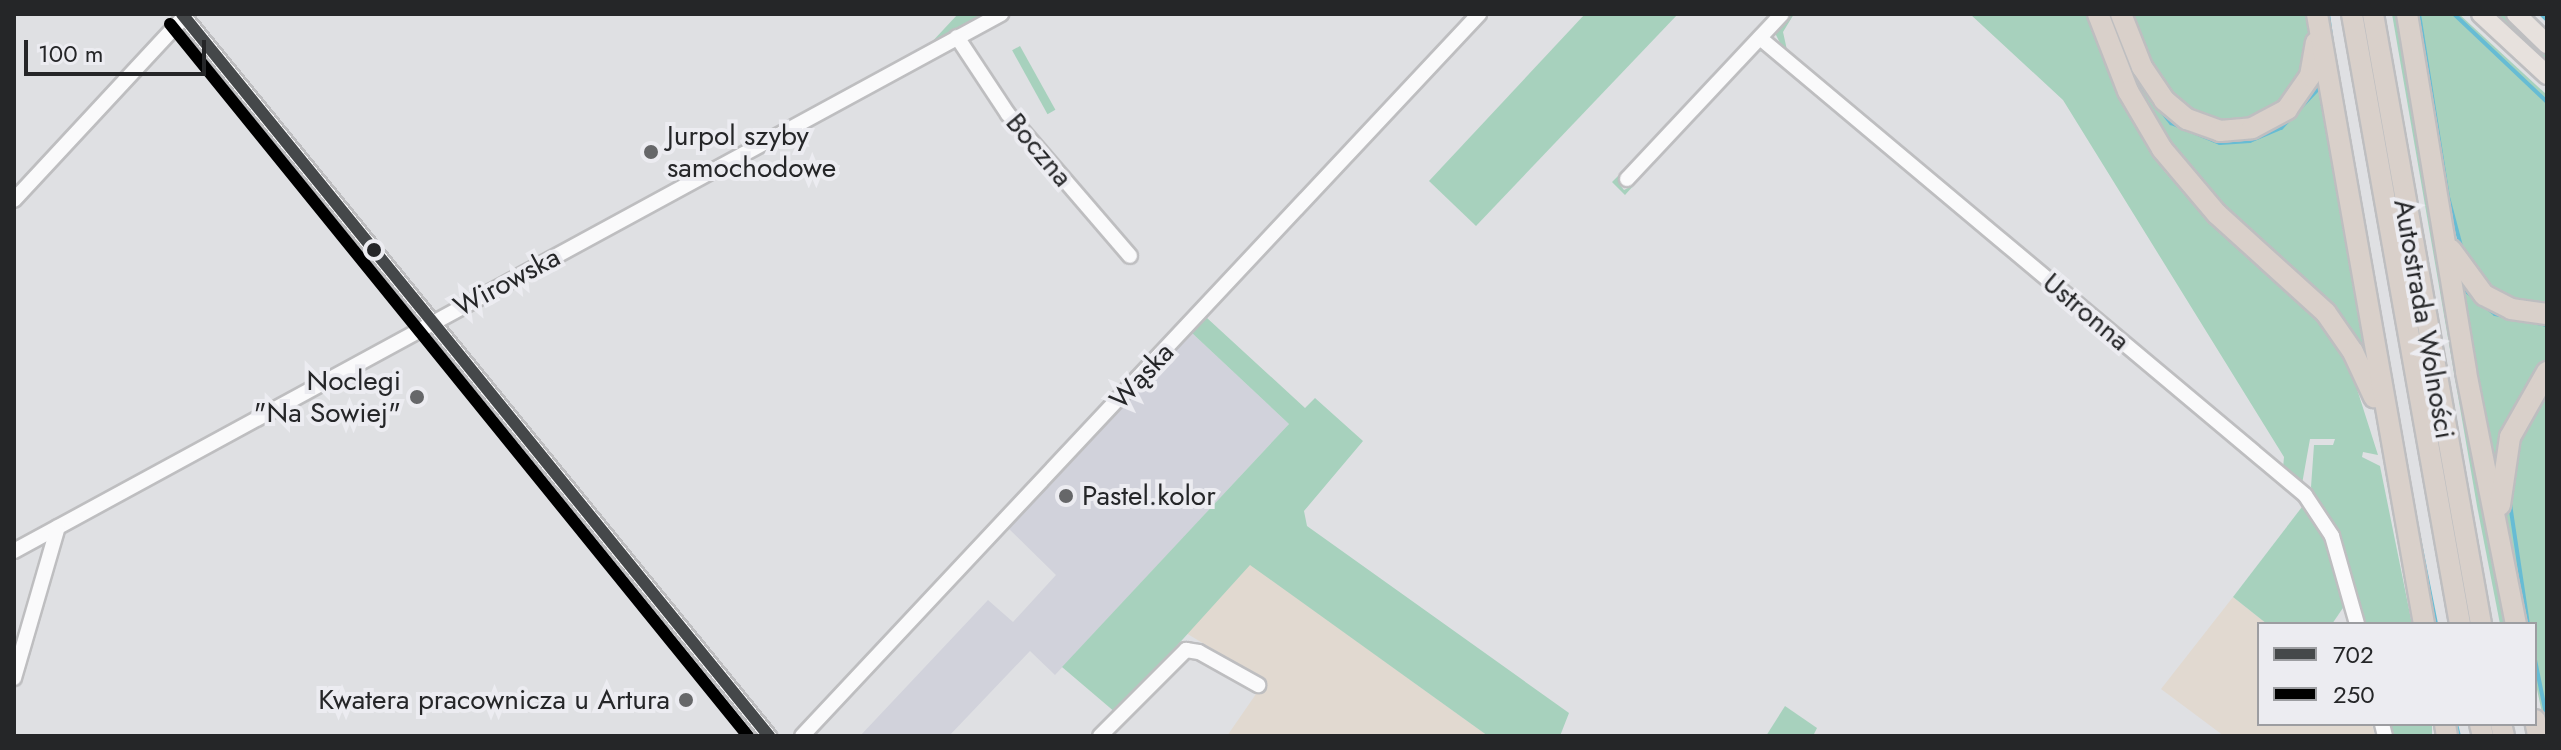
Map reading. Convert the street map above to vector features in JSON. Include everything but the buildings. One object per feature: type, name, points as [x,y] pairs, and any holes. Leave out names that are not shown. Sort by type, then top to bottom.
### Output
[{"type":"highway","points":[[2098,14],[2128,91],[2162,149],[2203,200],[2334,323],[2363,372],[2388,434]]},
{"type":"highway","points":[[2121,14],[2142,67],[2164,100],[2187,119],[2228,131],[2267,123],[2297,99],[2313,67],[2317,14]]},
{"type":"highway","points":[[2317,14],[2388,434],[2424,622]]},
{"type":"highway","name":"Autostrada Wolności","points":[[2352,14],[2460,622]]},
{"type":"highway","name":"Autostrada Wolności","points":[[2373,14],[2481,622]]},
{"type":"highway","points":[[2407,14],[2440,216],[2516,622]]},
{"type":"highway","points":[[2440,216],[2453,254],[2474,286],[2511,309],[2547,314]]},
{"type":"highway","points":[[2502,553],[2499,501],[2510,437],[2547,372]]},
{"type":"main road","points":[[2481,14],[2547,75]]},
{"type":"main road","points":[[2516,14],[2547,44]]},
{"type":"street","name":"Wirowska","points":[[14,551],[1001,14]]},
{"type":"street","name":"Wąska","points":[[802,736],[1479,14]]},
{"type":"street","points":[[1627,179],[1782,14]]},
{"type":"street","points":[[14,200],[183,15],[769,736]]},
{"type":"street","name":"Boczna","points":[[957,37],[1008,114],[1130,256]]},
{"type":"street","name":"Ustronna","points":[[1760,38],[2305,495],[2332,536],[2356,622]]},
{"type":"street","points":[[14,678],[58,527]]},
{"type":"street","points":[[1100,736],[1186,650],[1199,652],[1258,685]]},
{"type":"shaded area","points":[[1192,333],[1289,424],[1055,675],[1030,651],[949,736],[860,736],[988,600],[1013,622],[1056,575],[1007,527]]},
{"type":"shaded area","points":[[1250,564],[1488,736],[1227,736],[1265,681],[1186,633]]},
{"type":"shaded area","points":[[2233,597],[2264,622],[2257,622],[2257,726],[2372,726],[2375,736],[2224,736],[2161,689]]},
{"type":"green space","points":[[958,14],[987,14],[929,45]]},
{"type":"green space","points":[[1585,14],[1678,14],[1476,226],[1429,181]]},
{"type":"green space","points":[[1788,14],[1794,14],[1783,32],[1787,50],[2283,468],[2284,457],[2063,100],[1970,14],[2086,14],[2117,94],[2165,172],[2217,229],[2313,315],[2350,367],[2378,455],[2363,452],[2362,457],[2380,466],[2412,622],[2361,622],[2342,546],[2311,487],[2314,445],[2333,445],[2335,439],[2310,439],[2302,484],[2273,463],[1785,53],[1775,33]]},
{"type":"green space","points":[[2103,14],[2113,14],[2158,105],[2263,133],[2303,104],[2319,72],[2372,368],[2151,123]]},
{"type":"green space","points":[[2126,14],[2310,14],[2310,57],[2273,115],[2220,126],[2167,97]]},
{"type":"green space","points":[[2392,14],[2400,14],[2509,622],[2500,622]]},
{"type":"green space","points":[[2415,14],[2459,14],[2547,95],[2547,308],[2495,294],[2460,254]]},
{"type":"green space","points":[[2492,14],[2505,14],[2547,52],[2547,65]]},
{"type":"green space","points":[[1020,46],[1055,110],[1048,114],[1012,50]]},
{"type":"green space","points":[[1754,50],[1767,50],[1753,53],[1625,195],[1612,182],[1624,170],[1620,185],[1624,190],[1632,186]]},
{"type":"green space","points":[[2456,275],[2470,290],[2547,321],[2547,364],[2494,481]]},
{"type":"green space","points":[[1207,318],[1305,408],[1315,398],[1363,441],[1304,511],[1307,526],[1569,713],[1560,736],[1488,736],[1250,565],[1116,713],[1062,667],[1289,424],[1192,333]]},
{"type":"green space","points":[[2547,382],[2547,736],[2537,689],[2537,622],[2524,622],[2506,513],[2514,447]]},
{"type":"green space","points":[[2305,503],[2326,532],[2345,605],[2333,622],[2264,622],[2233,597]]},
{"type":"green space","points":[[1785,706],[1817,728],[1813,736],[1766,736]]},
{"type":"green space","points":[[2387,726],[2432,726],[2432,736],[2387,736]]},
{"type":"waterway","points":[[2328,14],[2332,43]]},
{"type":"waterway","points":[[2419,14],[2448,197],[2462,250]]},
{"type":"waterway","points":[[2454,14],[2547,102]]},
{"type":"waterway","points":[[2541,14],[2547,20]]},
{"type":"waterway","points":[[2131,72],[2171,123],[2220,143],[2250,141],[2281,128],[2320,87]]},
{"type":"waterway","points":[[2321,95],[2369,362]]},
{"type":"waterway","points":[[2265,244],[2332,306]]},
{"type":"waterway","points":[[2461,287],[2495,314],[2547,325]]},
{"type":"waterway","points":[[2338,312],[2362,348]]},
{"type":"waterway","points":[[2510,504],[2528,622]]},
{"type":"waterway","points":[[2418,533],[2436,622]]},
{"type":"waterway","points":[[2537,670],[2547,719]]},
{"type":"waterway","points":[[2456,726],[2459,736]]},
{"type":"transit line","name":"702","points":[[182,14],[769,736]]},
{"type":"transit line","name":"250","points":[[170,24],[748,736]]},
{"type":"place","name":"Jurpol szyby samochodowe","points":[[651,152]]},
{"type":"place","name":"Noclegi \"Na Sowiej\"","points":[[417,397]]},
{"type":"place","name":"Pastel.kolor","points":[[1066,496]]},
{"type":"place","name":"Kwatera pracownicza u Artura","points":[[686,700]]}]
